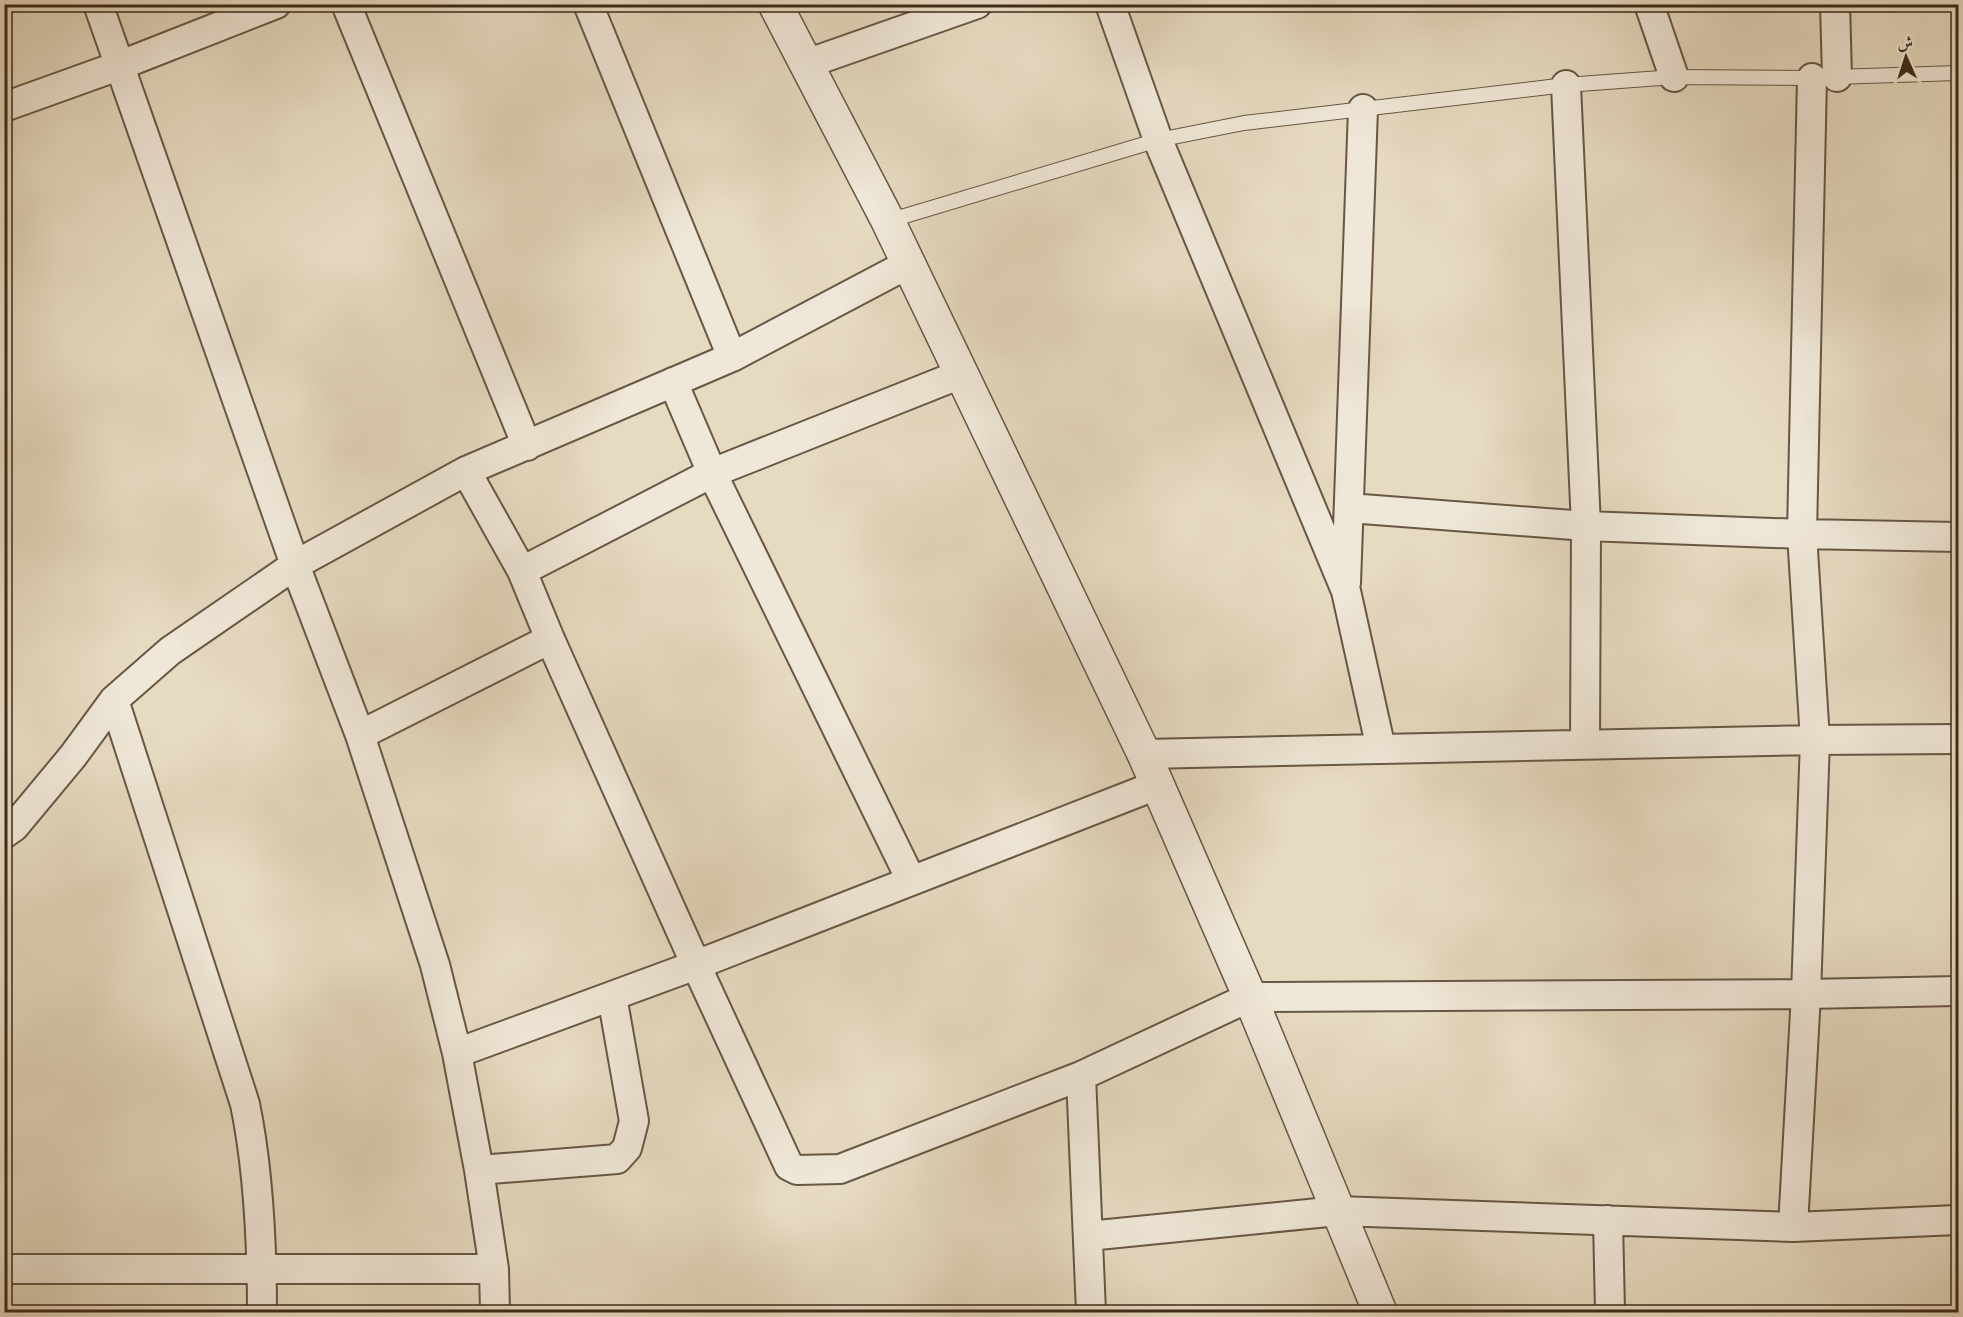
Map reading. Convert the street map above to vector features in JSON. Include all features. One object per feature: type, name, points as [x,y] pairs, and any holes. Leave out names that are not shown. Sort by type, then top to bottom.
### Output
[{"type":"street","points":[[98,4],[295,565],[360,735],[435,965],[457,1053],[478,1170],[494,1269],[495,1312]]},
{"type":"street","points":[[4,107],[121,65],[276,4]]},
{"type":"street","points":[[346,4],[527,446]]},
{"type":"street","points":[[588,4],[732,357]]},
{"type":"street","points":[[775,4],[888,221],[1144,754],[1250,997],[1380,1312]]},
{"type":"street","points":[[806,64],[977,4]]},
{"type":"street","points":[[1110,4],[1158,140],[1346,591],[1381,749]]},
{"type":"street","points":[[1649,4],[1674,77]]},
{"type":"street","points":[[1793,1227],[1806,994],[1815,740],[1802,534],[1824,78],[1835,4]]},
{"type":"street","points":[[1566,85],[1586,526],[1585,744]]},
{"type":"street","points":[[1346,591],[1363,109]]},
{"type":"street","points":[[4,834],[14,827],[73,756],[114,700],[170,651],[295,565],[466,471],[732,357],[908,264]]},
{"type":"street","points":[[522,571],[712,473],[961,374]]},
{"type":"street","points":[[672,382],[712,473],[911,880]]},
{"type":"street","points":[[466,471],[522,571],[550,639],[696,965],[789,1166],[797,1170],[840,1169],[1081,1076],[1250,997],[1959,991]]},
{"type":"street","points":[[1349,508],[1586,526],[1959,537]]},
{"type":"street","points":[[360,735],[550,639]]},
{"type":"street","points":[[114,700],[245,1104],[255,1150],[262,1268],[262,1312]]},
{"type":"street","points":[[1144,754],[1585,744],[1959,739]]},
{"type":"street","points":[[457,1053],[696,965],[1157,785]]},
{"type":"street","points":[[478,1170],[617,1159],[627,1148],[634,1121],[612,996]]},
{"type":"street","points":[[1081,1076],[1091,1312]]},
{"type":"street","points":[[1088,1236],[1338,1211],[1793,1227],[1959,1220]]},
{"type":"street","points":[[1608,1220],[1610,1312]]},
{"type":"street","points":[[4,1269],[494,1269]]},
{"type":"lane","points":[[888,221],[1158,140],[1244,123],[1566,85],[1674,77],[1824,78],[1959,73]]}]
